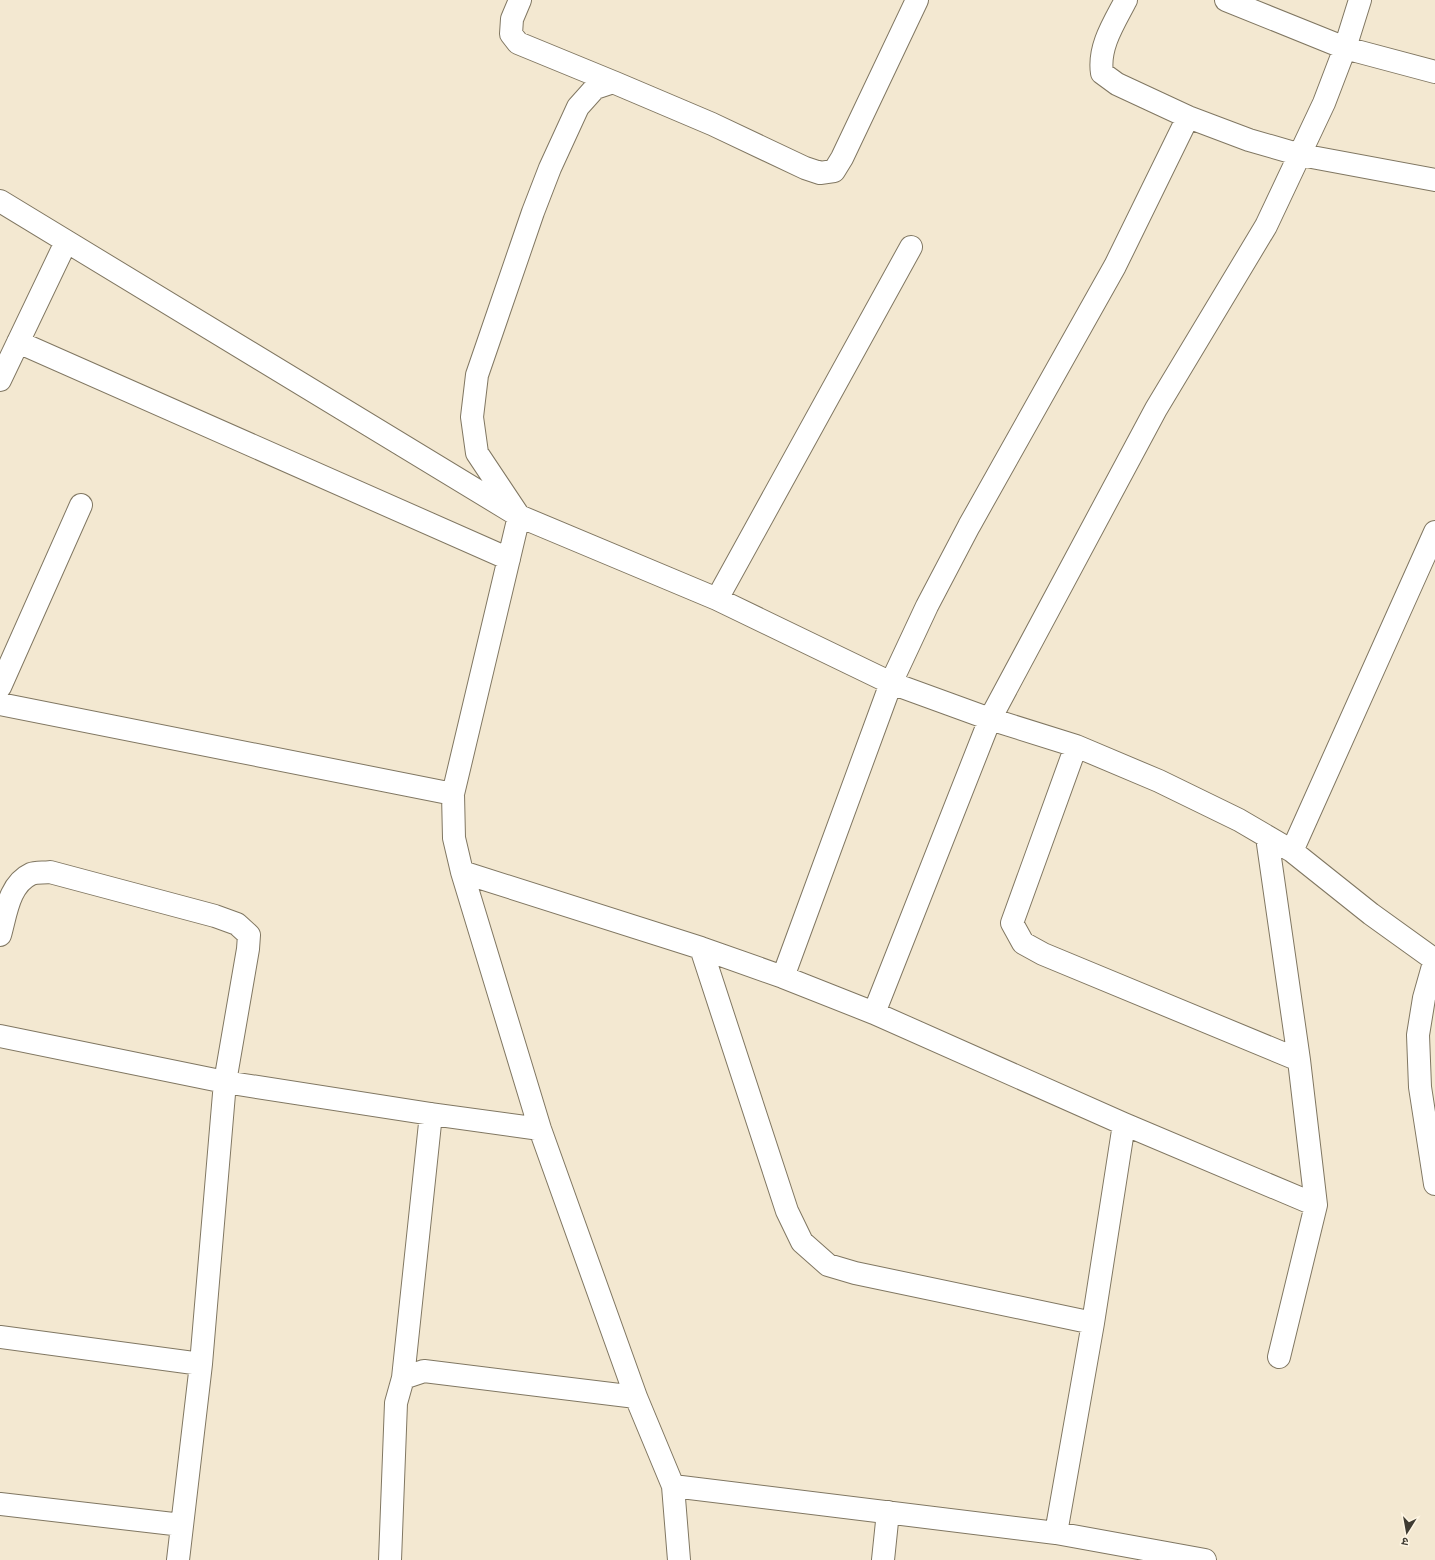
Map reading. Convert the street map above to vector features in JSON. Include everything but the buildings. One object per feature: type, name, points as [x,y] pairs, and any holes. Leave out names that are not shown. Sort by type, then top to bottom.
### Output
[{"type":"street","points":[[520,0],[512,20],[511,34],[518,43],[705,121],[805,168],[820,173],[834,170],[842,158],[918,0]]},
{"type":"street","points":[[1126,0],[1103,46],[1100,62],[1102,73],[1117,84],[1188,117],[1235,135],[1301,155],[1435,180]]},
{"type":"street","points":[[1226,0],[1345,48],[1435,72]]},
{"type":"street","points":[[874,1013],[990,719],[1156,409],[1266,226],[1301,155],[1324,103],[1345,48],[1360,0]]},
{"type":"street","points":[[613,82],[595,88],[578,107],[550,168],[533,212],[477,375],[472,418],[477,453],[519,516],[453,794],[454,838],[462,872],[540,1129],[636,1397],[673,1486],[679,1560]]},
{"type":"street","points":[[783,977],[891,683],[927,606],[969,526],[1115,266],[1188,117]]},
{"type":"street","points":[[0,201],[519,516],[717,599],[891,683],[990,719],[1076,746],[1159,781],[1239,820],[1292,851],[1371,914],[1435,959],[1424,998],[1418,1035],[1420,1087],[1432,1153],[1435,1184]]},
{"type":"street","points":[[0,380],[66,242]]},
{"type":"street","points":[[717,599],[911,247]]},
{"type":"street","points":[[18,342],[509,559]]},
{"type":"street","points":[[0,686],[81,505]]},
{"type":"street","points":[[1292,851],[1435,532]]},
{"type":"street","points":[[0,704],[453,794]]},
{"type":"street","points":[[1076,746],[1012,923],[1023,943],[1043,954],[1299,1060]]},
{"type":"street","points":[[1267,837],[1299,1060],[1316,1205],[1279,1357]]},
{"type":"street","points":[[0,935],[10,901],[18,883],[32,874],[50,872],[237,924],[248,934],[248,949],[225,1082],[201,1364],[178,1560]]},
{"type":"street","points":[[462,872],[701,948],[783,977],[874,1013],[1124,1124],[1316,1205]]},
{"type":"street","points":[[701,948],[787,1211],[802,1242],[828,1265],[855,1273],[1093,1323]]},
{"type":"street","points":[[0,1036],[225,1082],[431,1114],[540,1129]]},
{"type":"street","points":[[390,1560],[396,1403],[403,1378],[431,1114]]},
{"type":"street","points":[[1056,1533],[1093,1323],[1124,1124]]},
{"type":"street","points":[[0,1337],[201,1364]]},
{"type":"street","points":[[403,1378],[424,1371],[636,1397]]},
{"type":"street","points":[[673,1486],[1056,1533],[1195,1559]]},
{"type":"street","points":[[0,1504],[182,1525]]},
{"type":"street","points":[[883,1560],[888,1512]]}]
